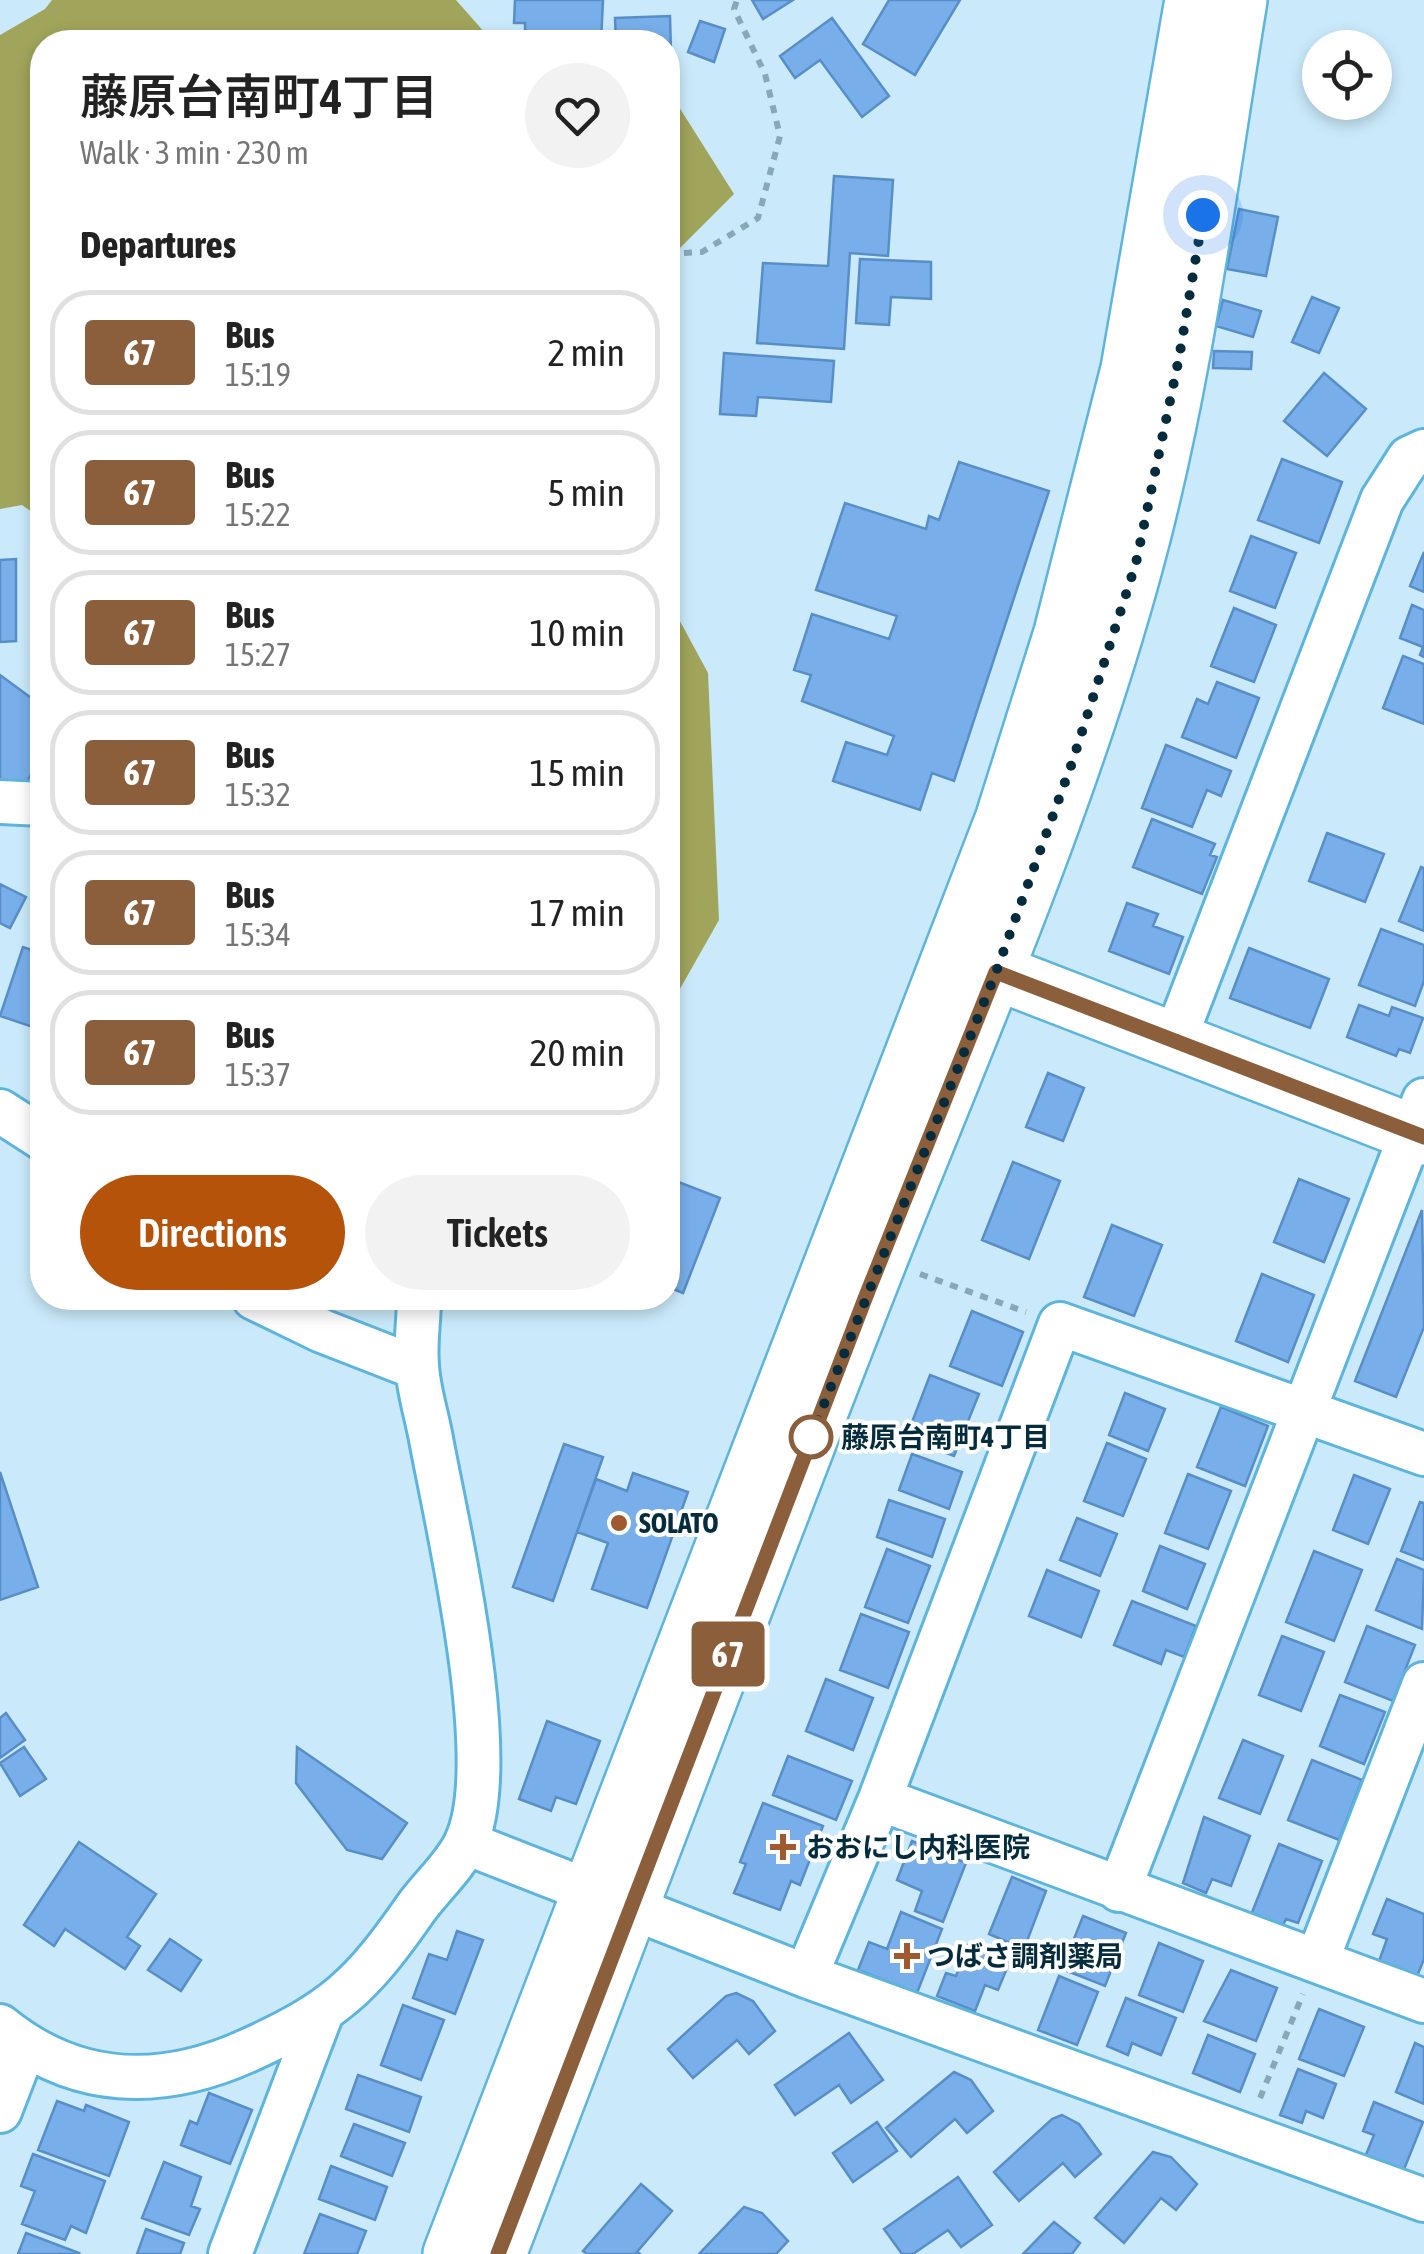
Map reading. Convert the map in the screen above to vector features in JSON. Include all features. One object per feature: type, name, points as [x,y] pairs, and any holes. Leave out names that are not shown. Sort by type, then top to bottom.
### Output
[{"type":"street","points":[[451,2254],[610,1900],[880,1260],[973,963],[1003,820],[1062,633],[1100,493],[1129,369],[1192,0]]},
{"type":"street","points":[[498,2254],[610,1900],[973,963],[1072,763],[1136,563],[1179,358],[1240,0]]},
{"type":"street","points":[[1175,1039],[1382,500],[1409,458],[1424,451]]},
{"type":"street","points":[[0,802],[30,803]]},
{"type":"street","points":[[973,963],[1175,1039],[1420,1123],[1302,1410],[1119,1890]]},
{"type":"street","points":[[0,1112],[30,1131]]},
{"type":"street","points":[[282,1310],[417,1368]]},
{"type":"street","points":[[0,2111],[12,2036],[54,2062],[151,2080],[188,2074],[322,2015],[372,1970],[466,1843],[478,1778],[473,1687],[417,1368],[419,1310]]},
{"type":"street","points":[[806,1976],[880,1799],[1060,1324],[1424,1454]]},
{"type":"street","points":[[1317,1960],[1424,1684]]},
{"type":"street","points":[[880,1799],[1424,2001]]},
{"type":"street","points":[[466,1843],[806,1976],[1424,2200]]},
{"type":"street","points":[[230,2254],[322,2015]]},
{"type":"path","points":[[680,253],[702,252],[758,218],[780,136],[765,74],[734,9],[737,0]]},
{"type":"path","points":[[880,1260],[1060,1324]]},
{"type":"path","points":[[1245,2135],[1317,1960]]},
{"type":"green space","points":[[52,0],[456,0],[482,30],[30,30],[30,511],[22,505],[0,509],[0,35],[45,9]]},
{"type":"green space","points":[[680,109],[734,194],[680,248]]},
{"type":"green space","points":[[680,621],[708,673],[719,920],[680,989]]},
{"type":"building","points":[[515,0],[603,0],[602,30],[525,30],[525,23],[514,23]]},
{"type":"building","points":[[752,0],[793,0],[763,19]]},
{"type":"building","points":[[889,0],[960,0],[915,75],[863,44]]},
{"type":"building","points":[[670,16],[670,30],[616,30],[615,18]]},
{"type":"building","points":[[832,18],[889,96],[862,117],[820,60],[795,78],[780,56]]},
{"type":"building","points":[[700,21],[725,29],[714,62],[688,52]]},
{"type":"building","points":[[834,176],[893,180],[888,256],[850,253],[844,349],[757,343],[763,263],[828,266]]},
{"type":"building","points":[[1239,209],[1278,217],[1266,276],[1227,269]]},
{"type":"building","points":[[860,259],[931,262],[931,299],[891,297],[889,325],[856,323]]},
{"type":"building","points":[[1312,297],[1339,308],[1319,353],[1292,342]]},
{"type":"building","points":[[1223,300],[1261,311],[1253,337],[1216,326]]},
{"type":"building","points":[[1214,351],[1252,352],[1251,369],[1213,368]]},
{"type":"building","points":[[724,353],[834,361],[831,402],[758,397],[756,416],[720,414]]},
{"type":"building","points":[[1324,373],[1366,409],[1327,456],[1284,421]]},
{"type":"building","points":[[1282,459],[1342,482],[1319,543],[1258,520]]},
{"type":"building","points":[[959,462],[1049,491],[954,781],[932,773],[920,810],[833,781],[846,742],[887,755],[894,736],[802,701],[811,675],[794,670],[812,614],[889,639],[897,616],[816,590],[845,503],[926,529],[929,516],[939,520]]},
{"type":"building","points":[[1251,536],[1296,553],[1275,608],[1230,591]]},
{"type":"building","points":[[1424,552],[1424,592],[1410,586]]},
{"type":"building","points":[[16,559],[16,641],[0,642],[0,560]]},
{"type":"building","points":[[1412,605],[1424,610],[1424,657],[1420,655],[1423,647],[1400,638]]},
{"type":"building","points":[[1234,608],[1276,625],[1254,682],[1211,666]]},
{"type":"building","points":[[1403,656],[1424,664],[1424,724],[1383,708]]},
{"type":"building","points":[[0,675],[30,697],[30,776],[26,782],[0,782]]},
{"type":"building","points":[[1217,682],[1259,698],[1236,758],[1182,737],[1197,699],[1208,704]]},
{"type":"building","points":[[1166,745],[1231,771],[1221,796],[1207,790],[1192,827],[1142,808]]},
{"type":"building","points":[[1152,819],[1215,844],[1210,855],[1217,857],[1202,894],[1133,867]]},
{"type":"building","points":[[1327,833],[1384,854],[1365,902],[1309,881]]},
{"type":"building","points":[[1421,867],[1424,868],[1424,931],[1399,921]]},
{"type":"building","points":[[0,884],[26,897],[10,928],[0,923]]},
{"type":"building","points":[[1127,903],[1158,914],[1153,926],[1183,937],[1169,974],[1109,951]]},
{"type":"building","points":[[1381,929],[1424,945],[1424,981],[1415,1006],[1359,985]]},
{"type":"building","points":[[23,947],[30,949],[30,1026],[0,1016]]},
{"type":"building","points":[[1249,948],[1329,979],[1310,1028],[1230,998]]},
{"type":"building","points":[[1359,1005],[1389,1016],[1392,1007],[1423,1018],[1410,1053],[1399,1049],[1396,1056],[1347,1037]]},
{"type":"building","points":[[1048,1073],[1084,1088],[1063,1141],[1026,1127]]},
{"type":"building","points":[[1013,1162],[1060,1181],[1029,1259],[982,1240]]},
{"type":"building","points":[[1299,1179],[1349,1199],[1324,1262],[1274,1242]]},
{"type":"building","points":[[680,1183],[720,1198],[683,1293],[680,1292]]},
{"type":"building","points":[[1422,1210],[1424,1327],[1396,1397],[1355,1381]]},
{"type":"building","points":[[1112,1225],[1162,1245],[1134,1316],[1084,1297]]},
{"type":"building","points":[[1262,1274],[1314,1295],[1288,1362],[1236,1341]]},
{"type":"building","points":[[972,1311],[1023,1332],[1002,1386],[950,1366]]},
{"type":"building","points":[[930,1375],[979,1394],[954,1456],[906,1438]]},
{"type":"building","points":[[1125,1393],[1165,1409],[1148,1451],[1109,1435]]},
{"type":"building","points":[[1221,1407],[1268,1426],[1245,1486],[1197,1467]]},
{"type":"building","points":[[1107,1443],[1146,1459],[1123,1516],[1084,1501]]},
{"type":"building","points":[[564,1444],[603,1457],[553,1601],[513,1587]]},
{"type":"building","points":[[912,1454],[962,1472],[949,1509],[899,1490]]},
{"type":"building","points":[[0,1472],[38,1587],[0,1600]]},
{"type":"building","points":[[633,1473],[688,1492],[647,1608],[592,1589],[608,1543],[577,1532],[596,1479],[627,1491]]},
{"type":"building","points":[[1188,1474],[1231,1491],[1208,1549],[1165,1533]]},
{"type":"building","points":[[1354,1475],[1390,1489],[1368,1544],[1333,1530]]},
{"type":"building","points":[[889,1500],[945,1519],[932,1557],[877,1537]]},
{"type":"building","points":[[1420,1502],[1424,1503],[1424,1560],[1401,1551]]},
{"type":"building","points":[[1077,1518],[1117,1534],[1100,1576],[1060,1560]]},
{"type":"building","points":[[1160,1546],[1205,1564],[1187,1609],[1143,1591]]},
{"type":"building","points":[[887,1549],[930,1566],[908,1623],[865,1607]]},
{"type":"building","points":[[1314,1551],[1362,1570],[1334,1641],[1286,1622]]},
{"type":"building","points":[[1397,1559],[1424,1570],[1422,1629],[1376,1610]]},
{"type":"building","points":[[1047,1570],[1099,1591],[1081,1637],[1029,1616]]},
{"type":"building","points":[[1132,1601],[1196,1626],[1184,1657],[1166,1650],[1161,1664],[1114,1645]]},
{"type":"building","points":[[861,1614],[909,1632],[888,1688],[840,1670]]},
{"type":"building","points":[[1367,1626],[1415,1645],[1393,1701],[1345,1682]]},
{"type":"building","points":[[1282,1636],[1324,1652],[1301,1711],[1259,1695]]},
{"type":"building","points":[[826,1679],[873,1698],[853,1750],[806,1731]]},
{"type":"building","points":[[1340,1695],[1385,1712],[1364,1764],[1320,1746]]},
{"type":"building","points":[[6,1713],[25,1740],[0,1758],[0,1718]]},
{"type":"building","points":[[547,1721],[600,1741],[576,1804],[556,1797],[551,1811],[519,1799]]},
{"type":"building","points":[[1243,1740],[1283,1756],[1260,1814],[1219,1798]]},
{"type":"building","points":[[24,1747],[46,1779],[20,1796],[0,1763]]},
{"type":"building","points":[[297,1747],[407,1823],[382,1859],[347,1850],[296,1783]]},
{"type":"building","points":[[788,1756],[852,1781],[836,1820],[773,1795]]},
{"type":"building","points":[[1312,1760],[1362,1780],[1339,1840],[1288,1820]]},
{"type":"building","points":[[763,1803],[823,1826],[800,1885],[791,1881],[780,1910],[734,1893],[746,1864],[740,1862]]},
{"type":"building","points":[[1204,1817],[1250,1836],[1231,1886],[1212,1879],[1206,1893],[1183,1883]]},
{"type":"building","points":[[912,1841],[966,1863],[943,1922],[915,1911],[922,1891],[897,1880]]},
{"type":"building","points":[[79,1842],[156,1894],[127,1937],[140,1946],[125,1969],[65,1929],[54,1946],[24,1925]]},
{"type":"building","points":[[1279,1844],[1322,1861],[1298,1923],[1286,1919],[1282,1927],[1251,1915]]},
{"type":"building","points":[[1012,1877],[1046,1891],[1024,1949],[989,1934]]},
{"type":"building","points":[[1387,1899],[1424,1914],[1424,1959],[1416,1979],[1378,1964],[1387,1939],[1373,1934]]},
{"type":"building","points":[[901,1912],[942,1929],[917,1993],[858,1970],[869,1942],[887,1949]]},
{"type":"building","points":[[1083,1916],[1126,1933],[1105,1986],[1062,1969]]},
{"type":"building","points":[[457,1931],[483,1940],[455,2014],[413,1998],[429,1954],[447,1960]]},
{"type":"building","points":[[170,1939],[201,1960],[181,1991],[148,1970]]},
{"type":"building","points":[[1159,1943],[1203,1961],[1183,2012],[1139,1995]]},
{"type":"building","points":[[968,1945],[1010,1961],[998,1990],[985,1985],[975,2011],[937,1996],[946,1973],[956,1976]]},
{"type":"building","points":[[1231,1970],[1277,1988],[1256,2041],[1204,2021]]},
{"type":"building","points":[[1059,1976],[1098,1992],[1077,2045],[1038,2030]]},
{"type":"building","points":[[736,1993],[753,2001],[775,2031],[749,2054],[737,2040],[693,2078],[668,2049],[726,1996]]},
{"type":"building","points":[[1126,1998],[1176,2018],[1161,2055],[1132,2043],[1128,2055],[1107,2046]]},
{"type":"building","points":[[403,2005],[444,2020],[421,2080],[381,2065]]},
{"type":"building","points":[[1319,2009],[1364,2027],[1344,2076],[1299,2059]]},
{"type":"building","points":[[849,2033],[883,2080],[851,2103],[839,2085],[795,2115],[775,2085]]},
{"type":"building","points":[[1208,2035],[1255,2054],[1240,2092],[1193,2073]]},
{"type":"building","points":[[1415,2043],[1424,2047],[1424,2104],[1396,2092]]},
{"type":"building","points":[[1298,2069],[1336,2084],[1323,2118],[1306,2111],[1302,2123],[1280,2115]]},
{"type":"building","points":[[954,2072],[971,2080],[993,2111],[967,2133],[955,2119],[911,2157],[886,2128]]},
{"type":"building","points":[[358,2075],[421,2097],[409,2132],[346,2109]]},
{"type":"building","points":[[209,2093],[252,2110],[230,2164],[181,2145],[190,2121],[197,2124]]},
{"type":"building","points":[[57,2101],[84,2111],[86,2105],[129,2122],[109,2176],[38,2150]]},
{"type":"building","points":[[1374,2102],[1423,2122],[1403,2172],[1365,2157],[1374,2135],[1363,2131]]},
{"type":"building","points":[[1062,2115],[1079,2124],[1101,2154],[1075,2177],[1063,2163],[1019,2201],[994,2172],[1052,2119]]},
{"type":"building","points":[[877,2122],[897,2151],[853,2182],[833,2153]]},
{"type":"building","points":[[354,2124],[405,2143],[392,2176],[341,2156]]},
{"type":"building","points":[[1153,2152],[1171,2157],[1197,2184],[1176,2210],[1161,2198],[1124,2243],[1095,2218]]},
{"type":"building","points":[[33,2154],[105,2181],[86,2233],[71,2226],[65,2240],[22,2224],[35,2191],[21,2186]]},
{"type":"building","points":[[164,2162],[201,2177],[191,2206],[200,2209],[189,2235],[142,2218]]},
{"type":"building","points":[[331,2166],[387,2187],[375,2220],[319,2199]]},
{"type":"building","points":[[958,2177],[992,2225],[961,2247],[948,2230],[913,2254],[902,2254],[884,2229]]},
{"type":"building","points":[[641,2184],[672,2211],[637,2252],[640,2254],[583,2251]]},
{"type":"building","points":[[744,2207],[762,2213],[788,2241],[776,2254],[699,2254]]},
{"type":"building","points":[[320,2214],[366,2231],[357,2254],[304,2254]]},
{"type":"building","points":[[1054,2222],[1080,2243],[1072,2254],[1023,2254]]},
{"type":"building","points":[[146,2229],[184,2243],[180,2254],[137,2254]]},
{"type":"building","points":[[26,2233],[79,2253],[18,2254]]},
{"type":"bus line","name":"67","points":[[498,2254],[866,1296],[996,972],[1424,1137]]},
{"type":"place","name":"藤原台南町4丁目","points":[[811,1437]]},
{"type":"place","name":"SOLATO","points":[[619,1523]]},
{"type":"place","name":"おおにし内科医院","points":[[783,1847]]},
{"type":"place","name":"つばさ調剤薬局","points":[[907,1956]]},
{"type":"route","points":[[811,1437],[810,1440],[996,972],[1072,763],[1136,563],[1179,358],[1203,215]]}]
